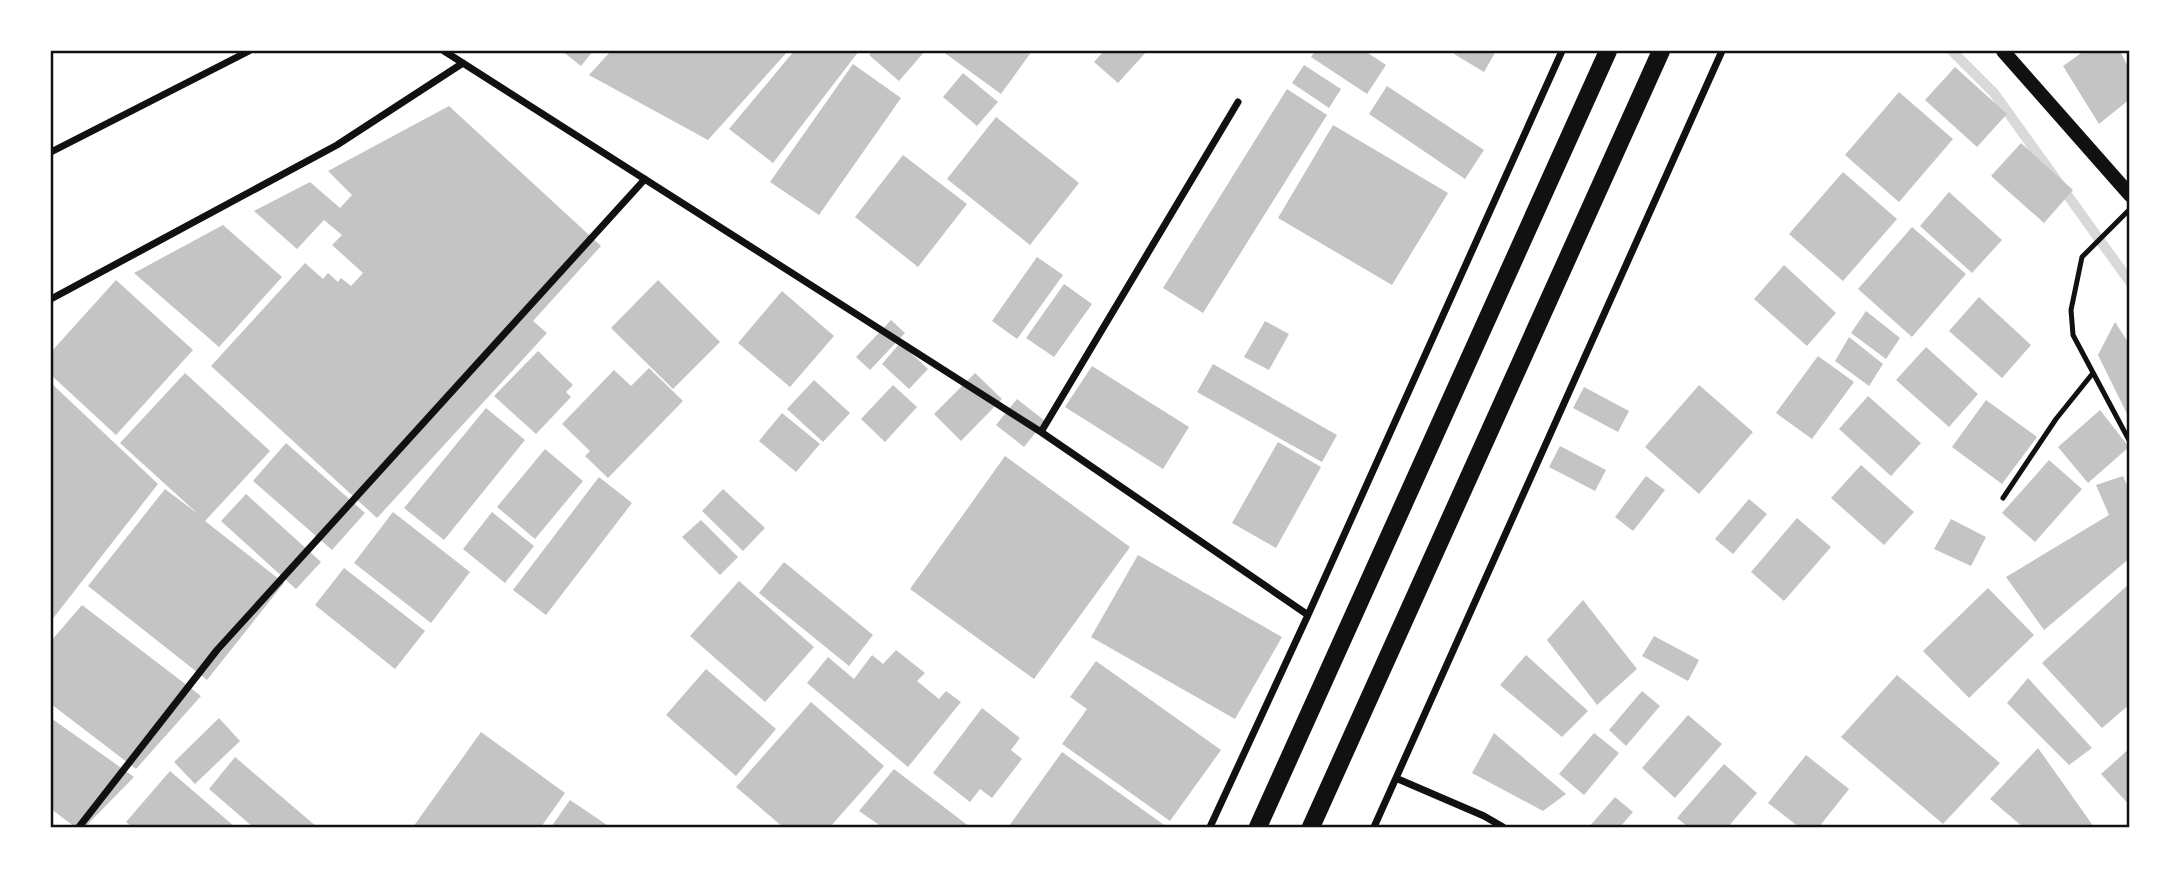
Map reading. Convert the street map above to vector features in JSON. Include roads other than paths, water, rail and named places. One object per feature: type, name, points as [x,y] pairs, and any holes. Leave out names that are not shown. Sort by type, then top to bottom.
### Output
[{"type":"main road","points":[[1258,827],[1608,51]]},
{"type":"main road","points":[[1311,827],[1661,51]]},
{"type":"main road","points":[[2003,51],[2130,195]]},
{"type":"street","points":[[51,152],[249,51]]},
{"type":"street","points":[[444,51],[1041,432],[1308,615]]},
{"type":"street","points":[[1210,827],[1562,51]]},
{"type":"street","points":[[1374,827],[1398,779],[1722,51]]},
{"type":"street","points":[[51,299],[337,145],[463,63]]},
{"type":"street","points":[[1041,432],[1238,102]]},
{"type":"street","points":[[79,827],[217,650],[645,179]]},
{"type":"street","points":[[1398,779],[1484,816],[1503,827]]},
{"type":"lane","points":[[2128,211],[2082,257],[2071,310],[2073,335],[2130,442]]},
{"type":"lane","points":[[2003,498],[2056,419],[2093,373]]},
{"type":"waterway","points":[[1952,51],[1994,93],[2130,282]]}]
